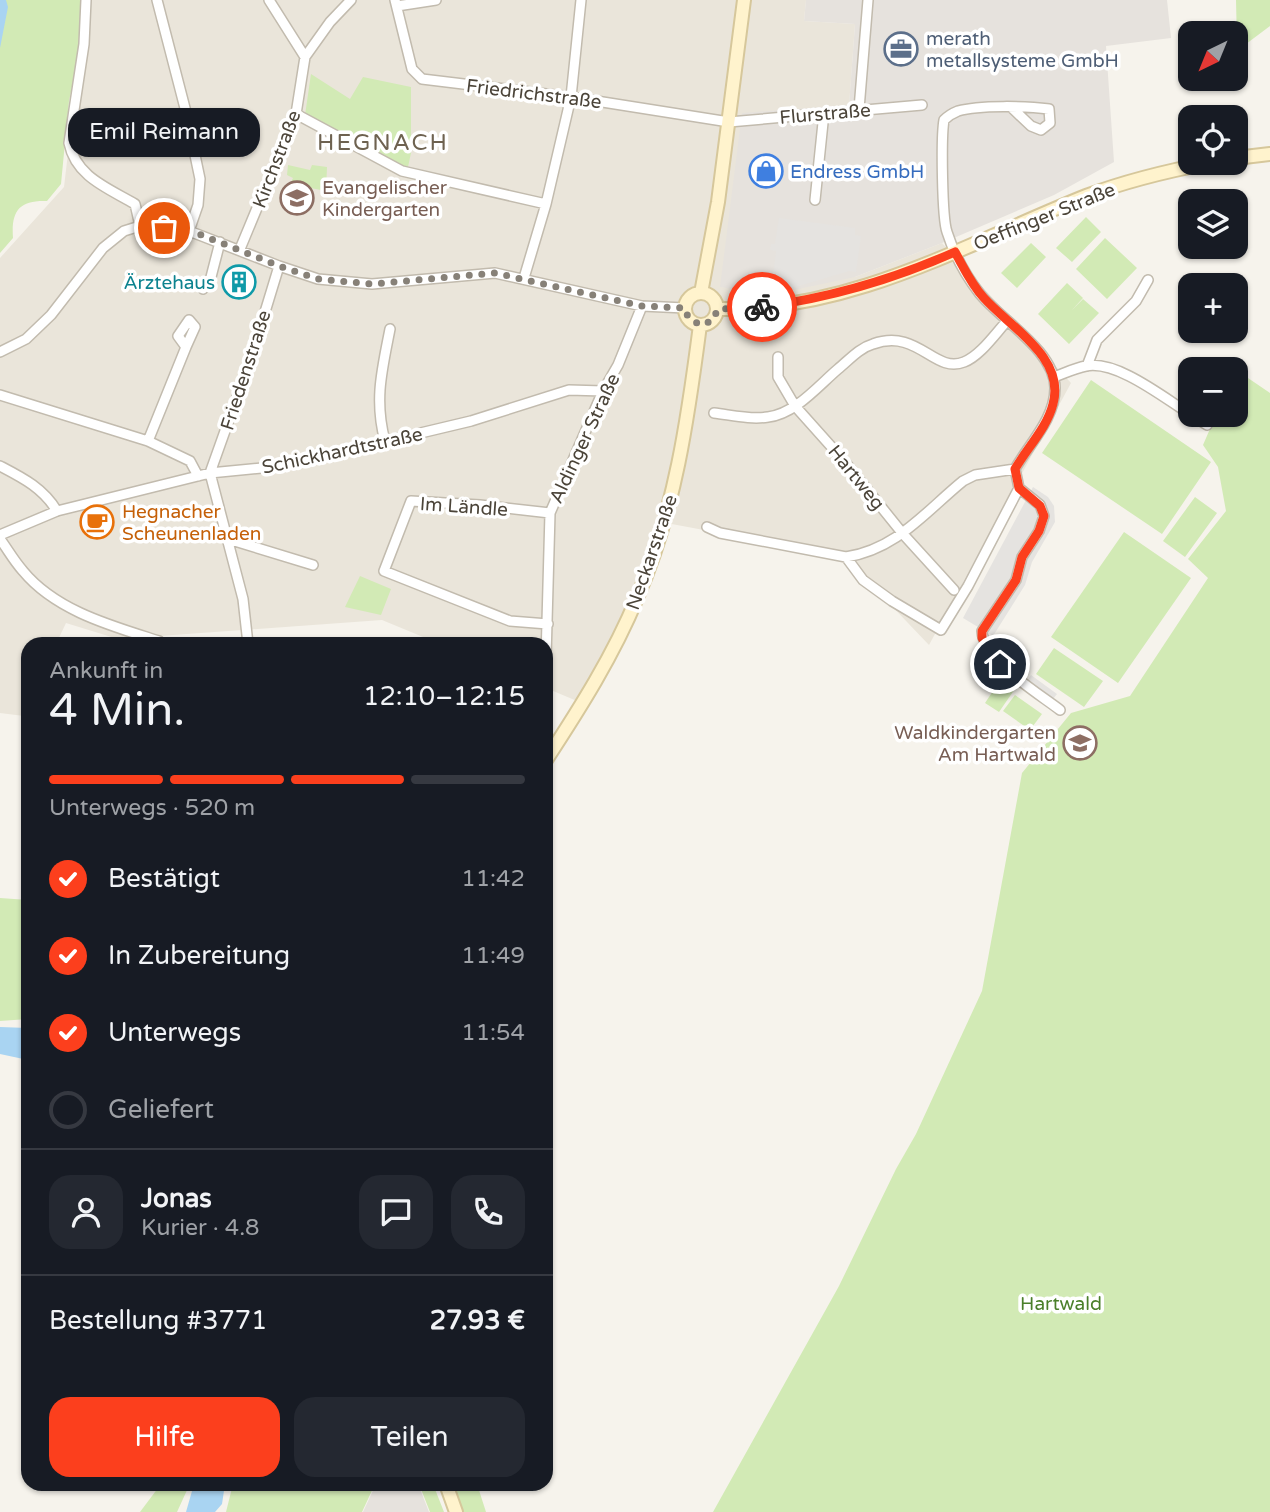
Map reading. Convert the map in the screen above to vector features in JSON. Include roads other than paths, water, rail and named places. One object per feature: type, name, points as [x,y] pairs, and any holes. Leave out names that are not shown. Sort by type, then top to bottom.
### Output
[{"type":"main road","points":[[701,293],[718,202],[744,0]]},
{"type":"main road","points":[[1248,157],[1270,154]]},
{"type":"main road","name":"Oeffinger Straße","points":[[718,309],[778,305],[849,291],[912,271],[1119,184],[1178,169]]},
{"type":"main road","points":[[701,293],[713,297],[718,309],[712,321],[700,325],[688,317],[685,308],[690,297],[701,293]]},
{"type":"main road","name":"Neckarstraße","points":[[553,749],[601,671],[648,572],[664,525],[683,442],[700,325]]},
{"type":"main road","points":[[448,1491],[456,1512]]},
{"type":"street","points":[[86,0],[84,44],[69,143],[71,153],[83,172],[135,204],[140,226]]},
{"type":"street","points":[[157,0],[200,179],[198,205],[189,230]]},
{"type":"street","points":[[269,0],[305,57]]},
{"type":"street","name":"Kirchstraße","points":[[240,249],[296,114],[305,57],[330,22],[351,0]]},
{"type":"street","points":[[396,3],[436,0]]},
{"type":"street","points":[[524,278],[546,204],[571,97],[581,0]]},
{"type":"street","points":[[859,109],[868,0]]},
{"type":"street","name":"Friedrichstraße","points":[[396,3],[412,69],[422,79],[571,97],[729,122]]},
{"type":"street","name":"Flurstraße","points":[[729,122],[922,105]]},
{"type":"street","points":[[1012,108],[968,109],[955,112],[944,120],[946,229],[955,252],[975,287],[1036,348],[1054,377],[1054,402],[1049,416],[1015,469],[1019,488],[1040,506],[1044,516],[1039,531],[1022,557],[1016,580],[982,631],[982,638],[1000,664],[1060,710]]},
{"type":"street","points":[[815,200],[824,113]]},
{"type":"street","points":[[296,114],[402,171],[546,204]]},
{"type":"street","points":[[0,352],[26,339],[51,315],[112,239],[124,231],[140,226],[189,230],[318,279],[372,284],[495,273],[642,306],[685,308]]},
{"type":"street","points":[[203,289],[211,277],[220,242]]},
{"type":"street","name":"Friedenstraße","points":[[210,473],[279,266]]},
{"type":"street","points":[[1087,366],[1097,340],[1136,300],[1148,279]]},
{"type":"street","name":"Aldinger Straße","points":[[547,637],[550,513],[642,306]]},
{"type":"street","points":[[714,413],[766,418],[780,415],[795,406],[859,351],[871,344],[887,340],[914,344],[942,362],[964,362],[1007,321]]},
{"type":"street","points":[[385,441],[378,416],[381,374],[390,329]]},
{"type":"street","points":[[148,441],[186,347]]},
{"type":"street","name":"Hartweg","points":[[778,357],[778,377],[795,406],[954,590]]},
{"type":"street","points":[[1054,377],[1087,366],[1103,366],[1114,369],[1178,408]]},
{"type":"street","name":"Schickhardtstraße","points":[[0,537],[57,511],[210,473],[282,466],[471,421],[569,390],[603,391]]},
{"type":"street","points":[[0,395],[148,441],[190,461],[198,476]]},
{"type":"street","points":[[0,466],[37,487],[49,497],[57,511]]},
{"type":"street","points":[[707,527],[720,533],[846,557],[879,549],[903,534],[963,481],[985,473],[1015,469]]},
{"type":"street","points":[[210,473],[243,599],[247,637]]},
{"type":"street","points":[[846,557],[863,580],[941,630],[974,575],[1019,488]]},
{"type":"street","name":"Im Ländle","points":[[548,624],[510,621],[384,571],[411,501],[550,513]]},
{"type":"street","points":[[0,537],[24,573],[54,597],[96,621],[146,637]]},
{"type":"street","points":[[228,539],[313,565]]},
{"type":"water","points":[[0,0],[6,0],[8,7],[0,48]]},
{"type":"water","points":[[0,1027],[21,1028],[21,1058],[0,1054]]},
{"type":"water","points":[[192,1491],[224,1491],[222,1504],[215,1512],[186,1512]]},
{"type":"place","name":"merath metallsysteme GmbH","points":[[901,49]]},
{"type":"place","name":"Endress GmbH","points":[[766,171]]},
{"type":"place","name":"Evangelischer Kindergarten","points":[[297,198]]},
{"type":"place","name":"Emil Reimann","points":[[164,228]]},
{"type":"place","name":"Ärztehaus","points":[[239,282]]},
{"type":"place","name":"Hegnacher Scheunenladen","points":[[97,522]]},
{"type":"place","name":"Waldkindergarten Am Hartwald","points":[[1080,743]]},
{"type":"district","name":"HEGNACH","points":[[383,142]]},
{"type":"park label","name":"Hartwald","points":[[1061,1303]]}]
